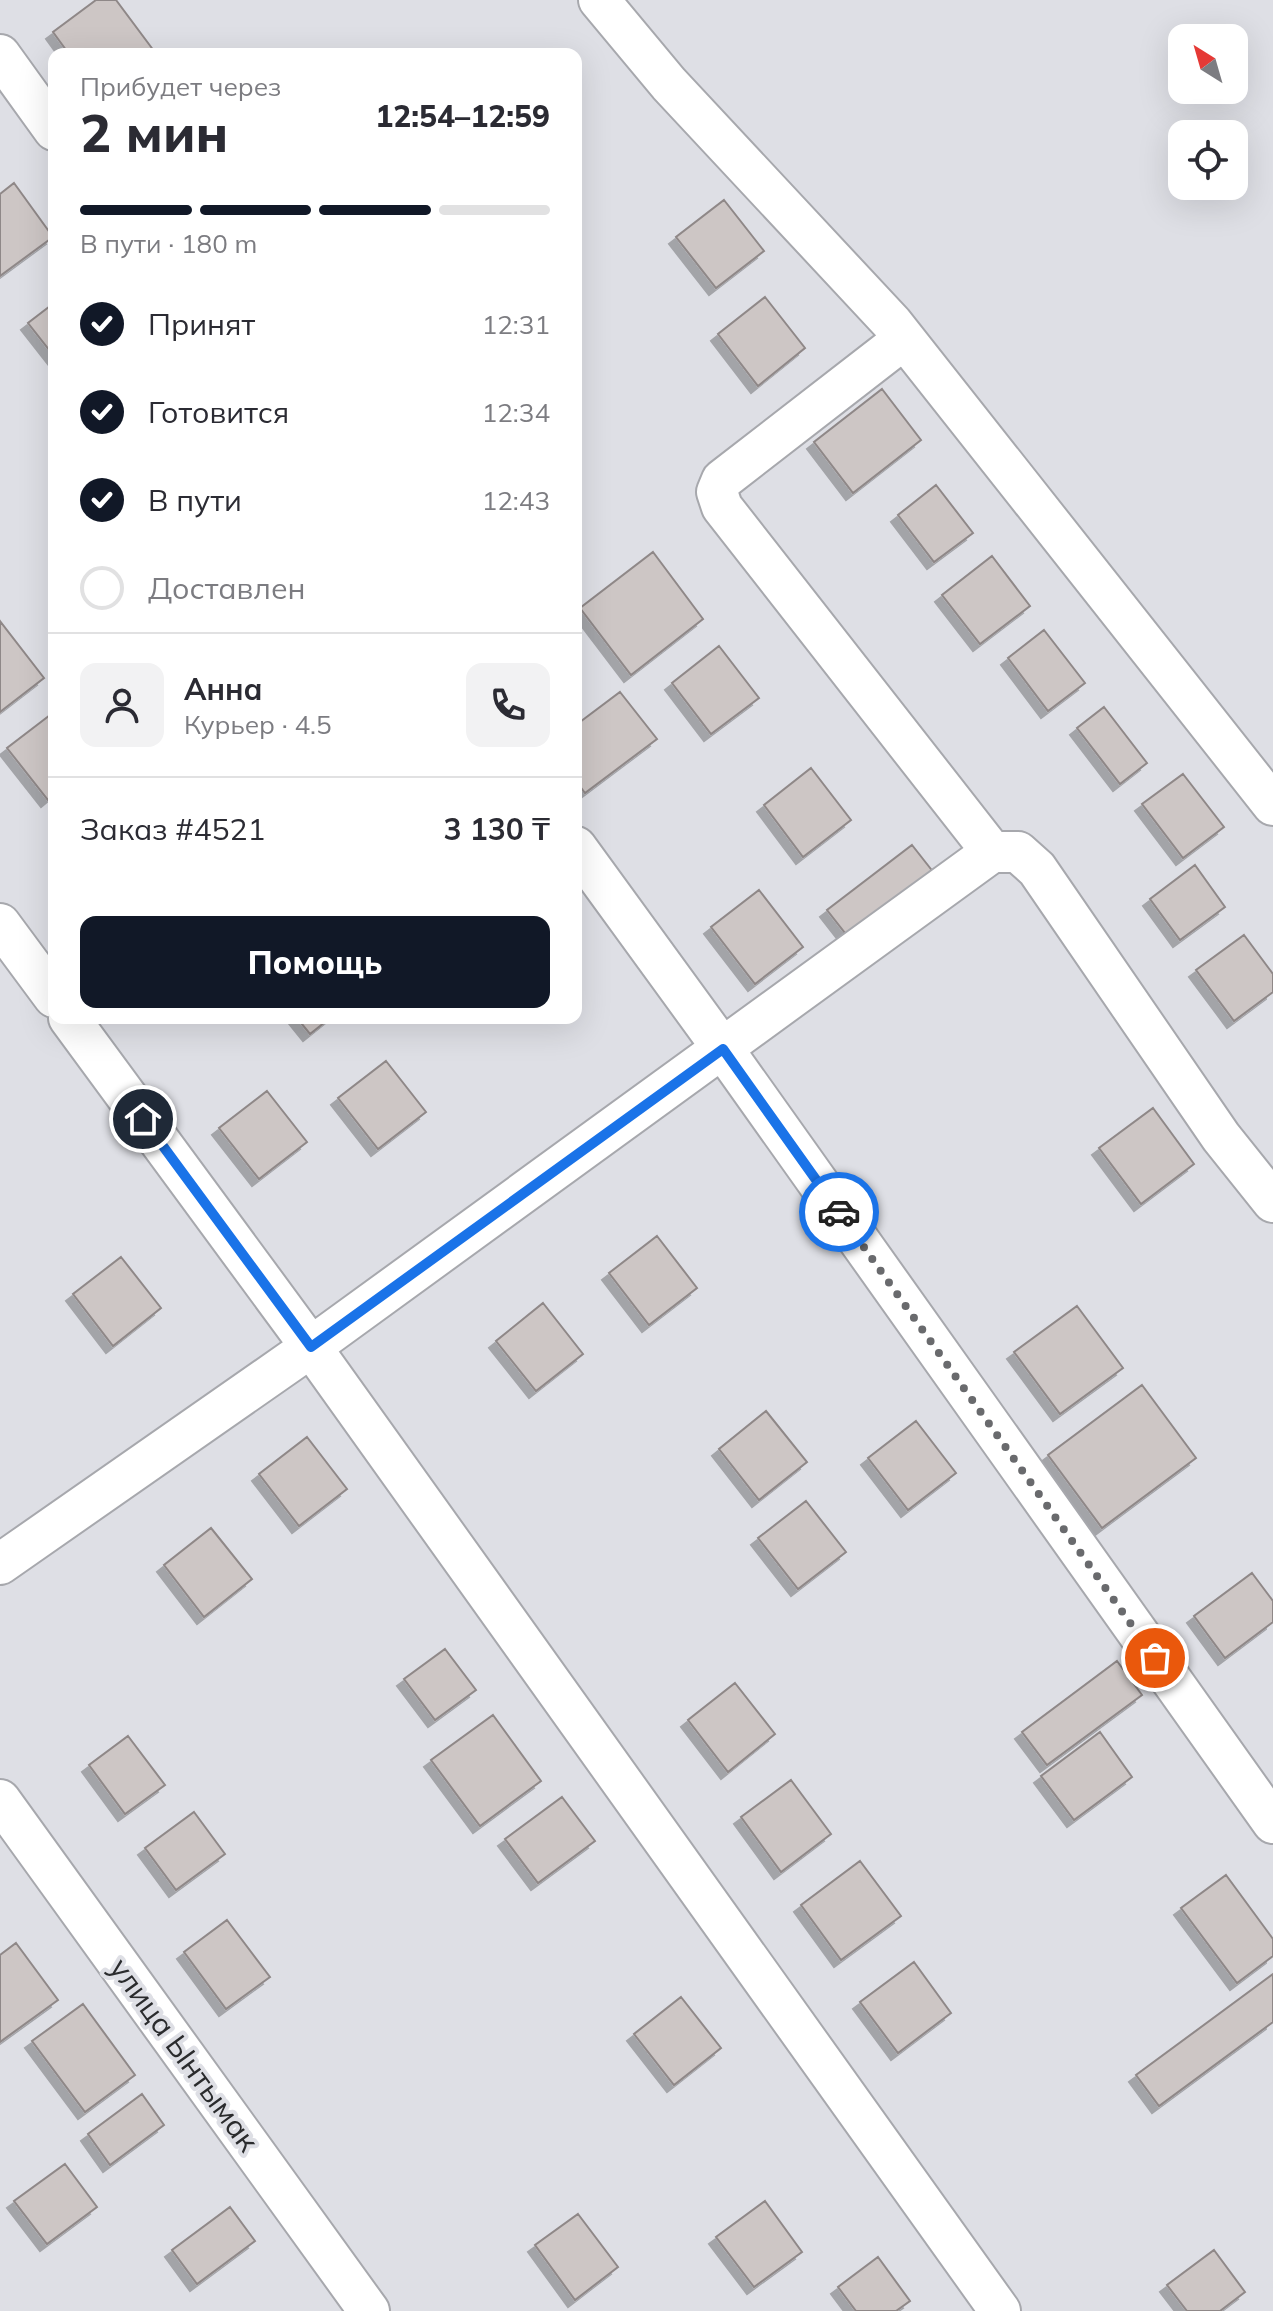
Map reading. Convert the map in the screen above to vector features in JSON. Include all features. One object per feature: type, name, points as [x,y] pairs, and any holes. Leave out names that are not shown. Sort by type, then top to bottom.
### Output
[{"type":"street","points":[[599,0],[669,84],[904,339],[1273,805]]},
{"type":"street","points":[[0,55],[48,122]]},
{"type":"street","points":[[904,339],[722,480],[717,492],[722,507],[992,852]]},
{"type":"street","points":[[0,1564],[311,1347],[992,852],[1018,852],[1037,869],[1221,1137],[1273,1202]]},
{"type":"street","points":[[582,855],[1273,1823]]},
{"type":"street","points":[[0,924],[48,989]]},
{"type":"street","points":[[73,1024],[311,1347],[1000,2311]]},
{"type":"street","name":"улица Ынтымак","points":[[0,1800],[369,2311]]},
{"type":"building","points":[[96,0],[116,0],[152,48],[65,48],[53,32]]},
{"type":"building","points":[[14,183],[48,230],[48,241],[0,276],[0,194]]},
{"type":"building","points":[[724,200],[764,251],[716,288],[676,237]]},
{"type":"building","points":[[765,297],[805,348],[758,386],[718,334]]},
{"type":"building","points":[[48,308],[48,348],[28,323]]},
{"type":"building","points":[[882,389],[921,440],[853,493],[814,442]]},
{"type":"building","points":[[936,485],[973,533],[934,562],[898,515]]},
{"type":"building","points":[[653,552],[703,619],[631,675],[582,611],[582,606]]},
{"type":"building","points":[[992,556],[1030,606],[980,644],[942,595]]},
{"type":"building","points":[[0,621],[44,678],[0,712]]},
{"type":"building","points":[[1044,630],[1085,683],[1048,711],[1008,658]]},
{"type":"building","points":[[719,646],[759,698],[711,734],[672,683]]},
{"type":"building","points":[[620,692],[657,739],[585,793],[582,789],[582,720]]},
{"type":"building","points":[[1104,707],[1147,763],[1120,784],[1077,728]]},
{"type":"building","points":[[48,717],[48,800],[7,748]]},
{"type":"building","points":[[811,768],[851,820],[803,857],[764,805]]},
{"type":"building","points":[[1183,774],[1224,827],[1183,858],[1142,804]]},
{"type":"building","points":[[912,845],[934,873],[849,938],[827,910]]},
{"type":"building","points":[[1195,865],[1225,907],[1180,940],[1150,899]]},
{"type":"building","points":[[759,890],[803,947],[755,984],[711,927]]},
{"type":"building","points":[[1244,935],[1273,974],[1273,992],[1234,1021],[1196,970]]},
{"type":"building","points":[[302,1024],[322,1024],[310,1034]]},
{"type":"building","points":[[386,1061],[426,1112],[378,1149],[338,1098]]},
{"type":"building","points":[[267,1091],[307,1142],[259,1179],[219,1128]]},
{"type":"building","points":[[1153,1108],[1194,1164],[1141,1204],[1099,1148]]},
{"type":"building","points":[[657,1236],[697,1288],[649,1325],[609,1273]]},
{"type":"building","points":[[121,1257],[161,1308],[113,1346],[73,1294]]},
{"type":"building","points":[[543,1303],[583,1354],[536,1391],[496,1341]]},
{"type":"building","points":[[1077,1306],[1123,1368],[1060,1414],[1014,1352]]},
{"type":"building","points":[[1142,1385],[1196,1458],[1102,1528],[1048,1455]]},
{"type":"building","points":[[766,1411],[807,1462],[759,1500],[719,1449]]},
{"type":"building","points":[[916,1421],[956,1473],[908,1510],[868,1458]]},
{"type":"building","points":[[307,1437],[347,1489],[299,1526],[259,1474]]},
{"type":"building","points":[[806,1501],[846,1552],[798,1589],[758,1538]]},
{"type":"building","points":[[211,1528],[252,1579],[204,1617],[164,1565]]},
{"type":"building","points":[[1252,1573],[1273,1601],[1273,1622],[1225,1658],[1194,1616]]},
{"type":"building","points":[[445,1649],[476,1690],[435,1720],[404,1679]]},
{"type":"building","points":[[1117,1661],[1142,1695],[1047,1765],[1022,1732]]},
{"type":"building","points":[[735,1683],[775,1734],[728,1772],[688,1720]]},
{"type":"building","points":[[493,1715],[541,1781],[480,1826],[431,1760]]},
{"type":"building","points":[[1100,1732],[1132,1777],[1074,1820],[1041,1776]]},
{"type":"building","points":[[128,1736],[165,1785],[125,1814],[89,1765]]},
{"type":"building","points":[[791,1780],[831,1834],[781,1872],[741,1817]]},
{"type":"building","points":[[562,1797],[595,1841],[538,1883],[505,1839]]},
{"type":"building","points":[[194,1812],[225,1854],[176,1890],[145,1848]]},
{"type":"building","points":[[860,1861],[901,1916],[841,1960],[801,1905]]},
{"type":"building","points":[[1226,1875],[1273,1939],[1273,1956],[1237,1983],[1181,1908]]},
{"type":"building","points":[[227,1920],[270,1977],[226,2009],[184,1952]]},
{"type":"building","points":[[16,1943],[58,2000],[0,2042],[0,1955]]},
{"type":"building","points":[[914,1962],[951,2013],[898,2053],[860,2002]]},
{"type":"building","points":[[1273,1974],[1273,2022],[1159,2106],[1136,2075]]},
{"type":"building","points":[[681,1997],[721,2048],[674,2085],[634,2034]]},
{"type":"building","points":[[83,2004],[135,2075],[85,2112],[32,2041]]},
{"type":"building","points":[[142,2094],[164,2125],[110,2165],[88,2134]]},
{"type":"building","points":[[65,2164],[97,2207],[47,2244],[14,2201]]},
{"type":"building","points":[[765,2201],[802,2252],[754,2287],[716,2237]]},
{"type":"building","points":[[230,2207],[255,2241],[197,2284],[172,2250]]},
{"type":"building","points":[[578,2214],[618,2267],[575,2300],[535,2245]]},
{"type":"building","points":[[1214,2250],[1245,2292],[1220,2311],[1187,2311],[1167,2285]]},
{"type":"building","points":[[878,2257],[910,2301],[896,2311],[856,2311],[838,2287]]},
{"type":"way so far","points":[[839,1212],[1155,1658]]},
{"type":"route","points":[[143,1119],[311,1347],[723,1049],[839,1212]]}]
